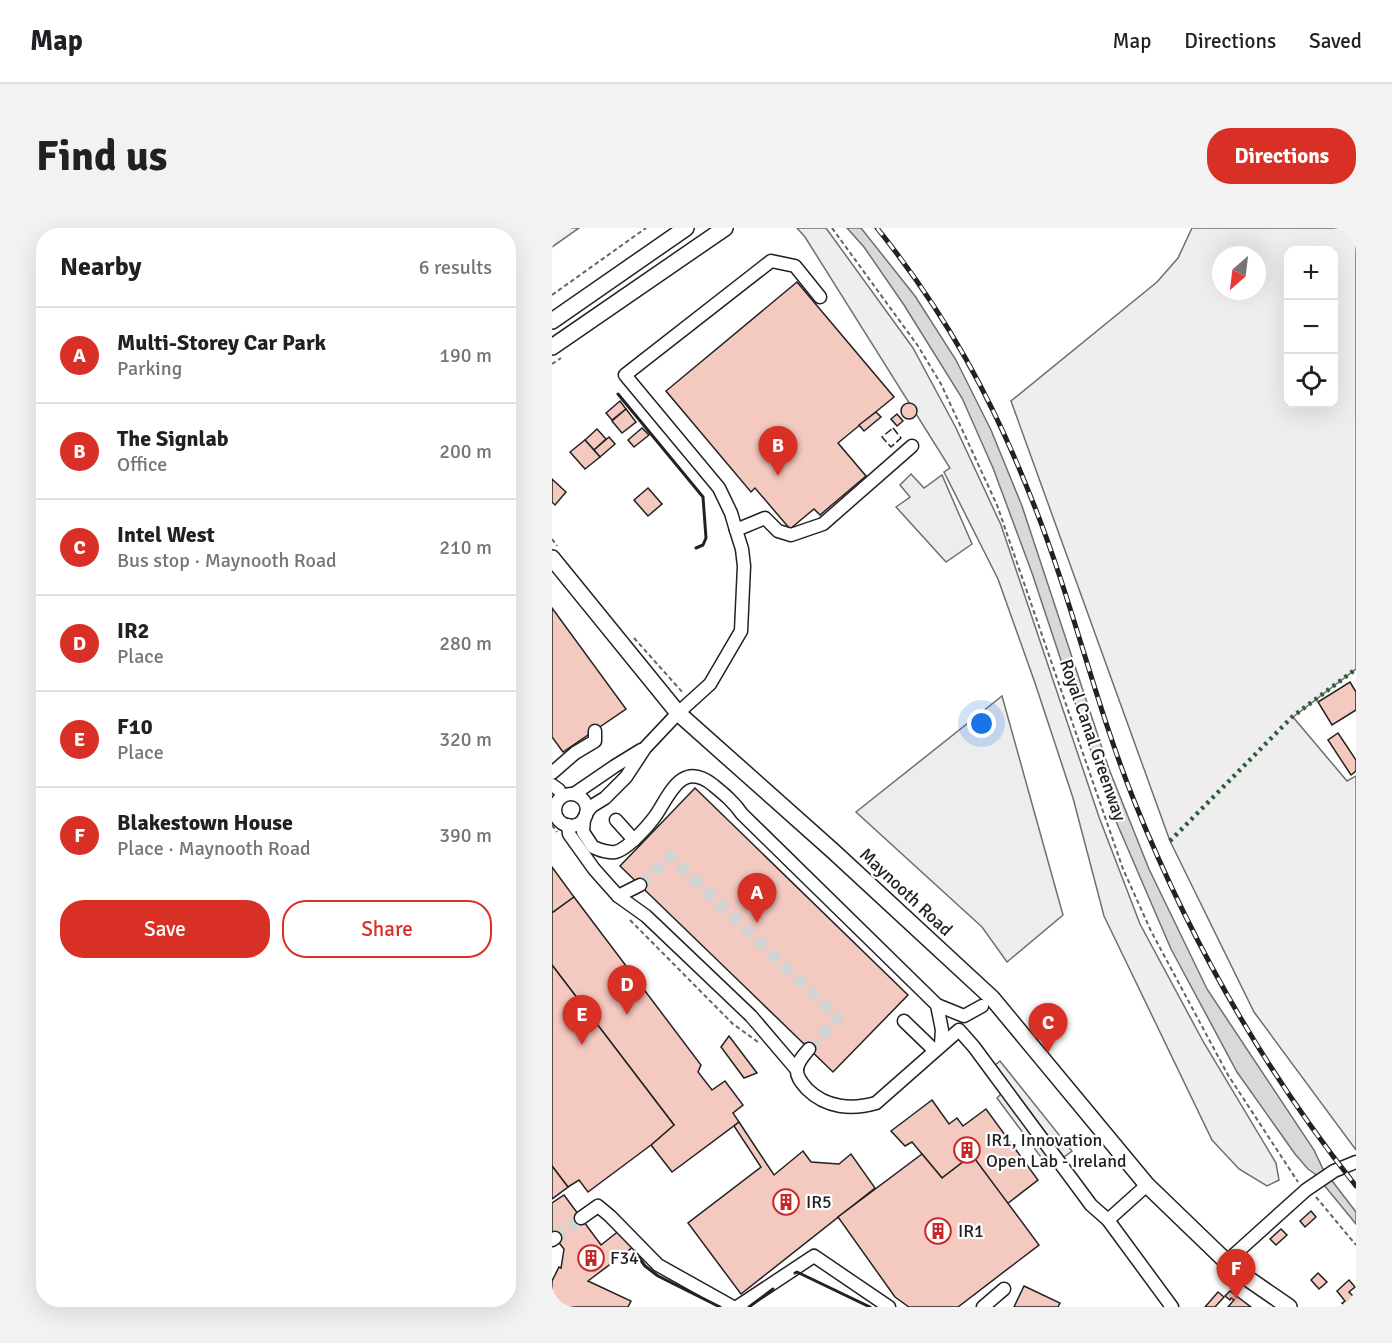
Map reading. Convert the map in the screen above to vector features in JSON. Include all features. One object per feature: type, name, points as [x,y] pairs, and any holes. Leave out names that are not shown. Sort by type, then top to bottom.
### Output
[{"type":"main road","points":[[552,321],[686,228]]},
{"type":"main road","points":[[552,347],[725,228]]},
{"type":"main road","name":"Maynooth Road","points":[[552,558],[678,713],[833,851],[992,998],[1148,1185],[1226,1262],[1289,1307]]},
{"type":"street","points":[[559,794],[559,820],[568,825],[577,824],[592,806],[605,798],[626,777],[645,748],[678,713],[710,684],[741,631],[744,566],[742,549],[731,513],[719,489],[625,375],[771,261],[795,266],[820,297]]},
{"type":"street","points":[[736,532],[765,518],[778,531],[791,535],[823,524],[912,446]]},
{"type":"street","points":[[553,769],[595,741],[595,731]]},
{"type":"street","points":[[559,794],[645,748]]},
{"type":"street","points":[[559,794],[579,796],[585,804],[583,832],[593,848],[604,852],[618,852],[634,840],[655,816],[674,785],[686,778],[699,776],[733,801],[742,814],[937,1005],[964,1016],[984,1004],[959,1030],[876,1103],[864,1107],[841,1107],[820,1099],[800,1081],[797,1070],[751,1016],[646,916],[618,896],[569,834],[568,825]]},
{"type":"street","points":[[616,820],[634,840]]},
{"type":"street","points":[[618,896],[640,885]]},
{"type":"street","points":[[937,1005],[942,1030],[938,1047]]},
{"type":"street","points":[[904,1021],[938,1047]]},
{"type":"street","points":[[959,1030],[1091,1205],[1108,1220],[1172,1307]]},
{"type":"street","points":[[797,1070],[801,1059],[809,1049]]},
{"type":"street","points":[[1226,1262],[1310,1186],[1334,1171],[1356,1162]]},
{"type":"street","points":[[1108,1220],[1148,1185]]},
{"type":"street","points":[[581,1218],[598,1206],[658,1265],[735,1307],[814,1256],[889,1307]]},
{"type":"street","points":[[983,1307],[1004,1289]]},
{"type":"path","points":[[552,295],[646,228]]},
{"type":"path","name":"Royal Canal Greenway","points":[[832,228],[918,346],[941,384],[997,505],[1123,869],[1151,931],[1228,1076],[1290,1171],[1310,1186],[1356,1245]]},
{"type":"shaded area","points":[[552,228],[579,228],[552,247]]},
{"type":"shaded area","points":[[797,228],[826,228],[913,348],[955,426],[1001,525],[1099,817],[1140,924],[1204,1043],[1276,1163],[1279,1180],[1267,1186],[1239,1169],[1212,1140],[1104,916],[1073,798],[1035,683],[998,579],[944,472],[950,468],[805,237]]},
{"type":"shaded area","points":[[847,228],[861,228],[915,296],[956,360],[991,430],[1022,506],[1109,769],[1149,869],[1207,989],[1314,1150],[1323,1169],[1356,1212],[1356,1224],[1315,1174],[1295,1154],[1237,1072],[1171,949],[1109,805],[1032,573],[993,468],[962,398],[904,305],[864,247]]},
{"type":"shaded area","points":[[1192,228],[1356,228],[1356,669],[1293,717],[1347,781],[1356,776],[1356,1150],[1254,1012],[1170,841],[1011,401],[1157,282],[1178,258]]},
{"type":"shaded area","points":[[911,474],[924,488],[942,475],[972,544],[946,562],[896,507],[910,497],[900,485]]},
{"type":"shaded area","points":[[1002,696],[1063,915],[1007,962],[982,927],[856,812]]},
{"type":"shaded area","points":[[1000,1061],[1072,1151],[1049,1168],[997,1098],[1001,1094],[985,1073]]},
{"type":"building","points":[[797,282],[894,397],[838,443],[866,476],[820,515],[814,509],[790,529],[755,488],[751,492],[666,391]]},
{"type":"building","points":[[620,401],[626,409],[612,420],[606,413]]},
{"type":"building","points":[[909,403],[915,405],[917,411],[915,417],[909,419],[903,417],[901,411],[903,405]]},
{"type":"building","points":[[626,409],[636,422],[622,433],[612,421]]},
{"type":"building","points":[[876,412],[881,417],[864,431],[859,425]]},
{"type":"building","points":[[897,414],[903,421],[897,426],[891,419]]},
{"type":"building","points":[[642,428],[649,435],[634,447],[628,440]]},
{"type":"building","points":[[597,429],[606,439],[594,450],[585,440]]},
{"type":"building","points":[[609,437],[615,444],[600,457],[594,450]]},
{"type":"building","points":[[585,440],[600,457],[585,469],[570,452]]},
{"type":"building","points":[[552,479],[566,492],[555,505],[552,502]]},
{"type":"building","points":[[648,488],[662,504],[648,516],[634,500]]},
{"type":"building","points":[[552,608],[626,709],[563,752],[552,737]]},
{"type":"building","points":[[1350,682],[1356,692],[1356,710],[1332,725],[1318,702]]},
{"type":"building","points":[[1338,733],[1356,760],[1356,771],[1351,775],[1328,740]]},
{"type":"building","points":[[695,788],[908,995],[833,1072],[620,866]]},
{"type":"building","points":[[552,867],[574,897],[552,913]]},
{"type":"building","points":[[574,897],[701,1065],[698,1072],[712,1090],[725,1081],[743,1105],[733,1113],[739,1122],[672,1172],[651,1145],[674,1125],[552,965],[552,913]]},
{"type":"building","points":[[552,965],[674,1125],[588,1192],[579,1180],[568,1187],[552,1166]]},
{"type":"building","points":[[729,1036],[757,1073],[744,1078],[721,1047]]},
{"type":"building","name":"IR1, Innovation Open Lab - Ireland","points":[[932,1100],[949,1124],[957,1118],[963,1126],[986,1109],[1038,1180],[1007,1204],[972,1155],[942,1178],[912,1142],[905,1146],[891,1131]]},
{"type":"building","name":"IR5","points":[[739,1122],[774,1175],[803,1151],[811,1162],[839,1164],[851,1154],[875,1188],[741,1294],[688,1223],[761,1167],[734,1126]]},
{"type":"building","name":"IR1","points":[[922,1154],[942,1178],[972,1155],[1039,1245],[958,1307],[909,1307],[895,1297],[838,1217]]},
{"type":"building","points":[[552,1166],[568,1187],[552,1199]]},
{"type":"building","name":"F34","points":[[564,1195],[601,1245],[620,1230],[633,1247],[588,1281],[631,1301],[628,1307],[552,1307],[552,1281],[559,1267],[561,1268],[564,1249],[552,1234],[552,1203]]},
{"type":"building","points":[[1311,1211],[1316,1217],[1305,1227],[1300,1221]]},
{"type":"building","points":[[1281,1229],[1287,1235],[1276,1245],[1270,1239]]},
{"type":"building","points":[[1318,1273],[1327,1282],[1319,1289],[1311,1280]]},
{"type":"building","points":[[1349,1280],[1355,1287],[1349,1292],[1354,1297],[1356,1295],[1356,1304],[1353,1307],[1346,1307],[1342,1303],[1345,1301],[1337,1291]]},
{"type":"building","points":[[1024,1286],[1060,1303],[1058,1307],[1014,1307]]},
{"type":"building","points":[[1230,1291],[1251,1307],[1228,1307],[1234,1300],[1225,1296]]},
{"type":"building","points":[[1218,1292],[1224,1297],[1215,1307],[1205,1307]]},
{"type":"tunnel","points":[[640,885],[670,856],[838,1018],[809,1049]]},
{"type":"tunnel","points":[[555,1238],[581,1218]]},
{"type":"railway","points":[[877,228],[925,292],[946,325],[1001,427],[1046,537],[1121,766],[1180,904],[1205,954],[1260,1050],[1322,1142],[1356,1186]]},
{"type":"hedge","points":[[1170,841],[1292,717],[1356,669]]},
{"type":"fence","points":[[893,428],[901,438],[891,447],[882,437],[893,428]]},
{"type":"wall","points":[[618,394],[703,497],[706,538],[703,545],[696,548]]},
{"type":"wall","points":[[634,1251],[645,1266],[658,1276],[720,1307]]},
{"type":"wall","points":[[795,1273],[870,1307]]},
{"type":"wall","points":[[749,1307],[773,1289]]},
{"type":"place","name":"The Signlab","points":[[778,476]]},
{"type":"place","name":"Multi-Storey Car Park","points":[[757,923]]},
{"type":"place","name":"IR2","points":[[627,1015]]},
{"type":"place","name":"F10","points":[[582,1045]]},
{"type":"place","name":"Intel West","points":[[1048,1053]]},
{"type":"place","name":"IR1, Innovation Open Lab - Ireland","points":[[967,1150]]},
{"type":"place","name":"IR5","points":[[786,1202]]},
{"type":"place","name":"IR1","points":[[938,1231]]},
{"type":"place","name":"F34","points":[[591,1258]]},
{"type":"place","name":"Blakestown House","points":[[1236,1299]]}]
